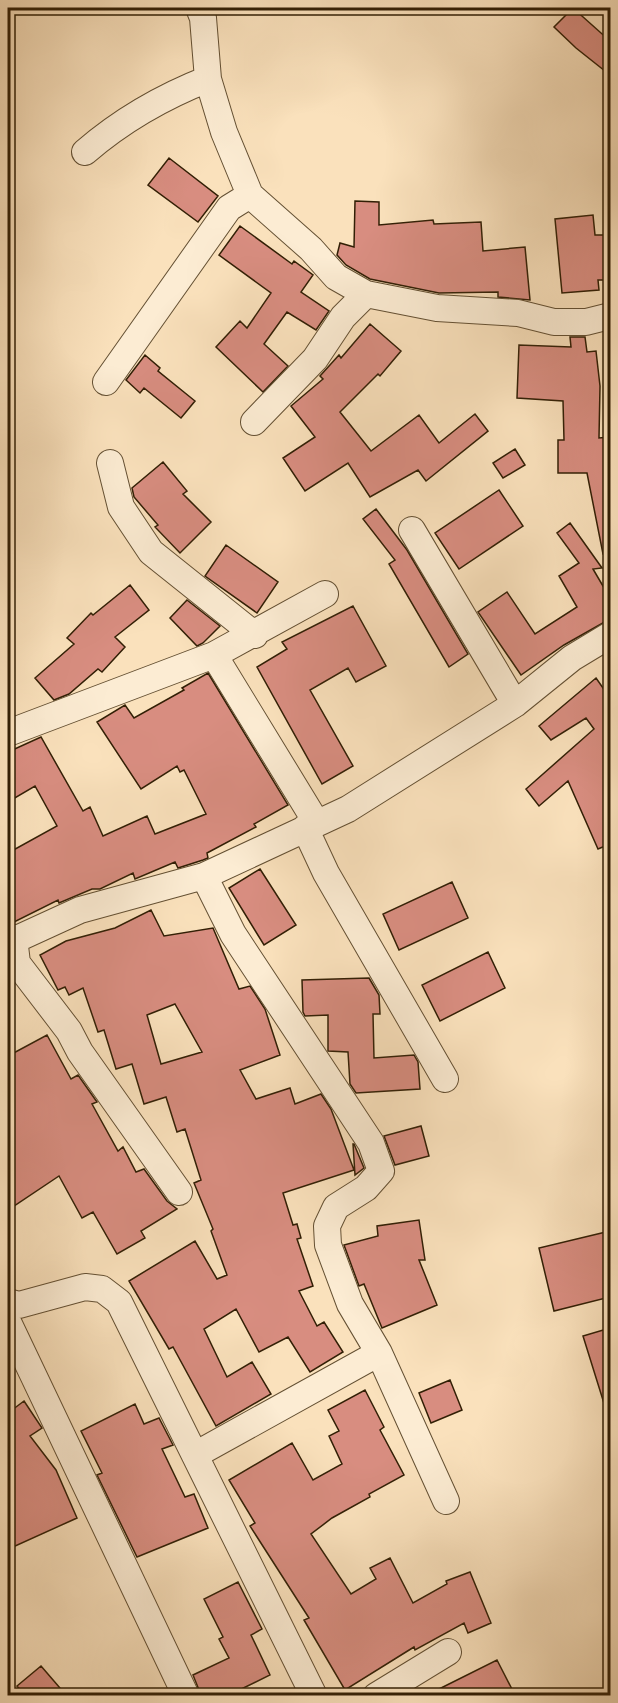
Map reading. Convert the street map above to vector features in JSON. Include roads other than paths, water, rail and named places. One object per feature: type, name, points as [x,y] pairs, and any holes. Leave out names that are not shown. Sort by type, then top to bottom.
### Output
[{"type":"street","points":[[199,8],[203,18],[208,79],[224,132],[250,195],[311,249],[336,277],[366,294],[438,308],[518,313],[554,322],[586,321],[610,316]]},
{"type":"street","points":[[85,152],[112,129],[143,110],[174,92],[208,79]]},
{"type":"street","points":[[106,382],[229,208],[250,195]]},
{"type":"street","points":[[255,422],[315,359],[343,317],[366,294]]},
{"type":"street","points":[[110,463],[121,507],[151,552],[255,635]]},
{"type":"street","points":[[412,530],[515,704]]},
{"type":"street","points":[[8,733],[214,656],[325,594]]},
{"type":"street","points":[[179,1192],[80,1052],[69,1031],[16,963],[10,941],[80,910],[204,876],[348,809],[515,704],[572,658],[610,635]]},
{"type":"street","points":[[214,656],[310,825],[326,873],[446,1079]]},
{"type":"street","points":[[204,876],[233,934],[371,1143],[381,1171],[366,1188],[336,1207],[327,1226],[328,1245],[350,1304],[379,1353],[446,1502]]},
{"type":"street","points":[[8,1302],[18,1305],[48,1299],[85,1287],[102,1289],[119,1302],[314,1695]]},
{"type":"street","points":[[8,1322],[186,1695]]},
{"type":"street","points":[[195,1455],[379,1353]]},
{"type":"street","points":[[376,1695],[448,1652]]}]
